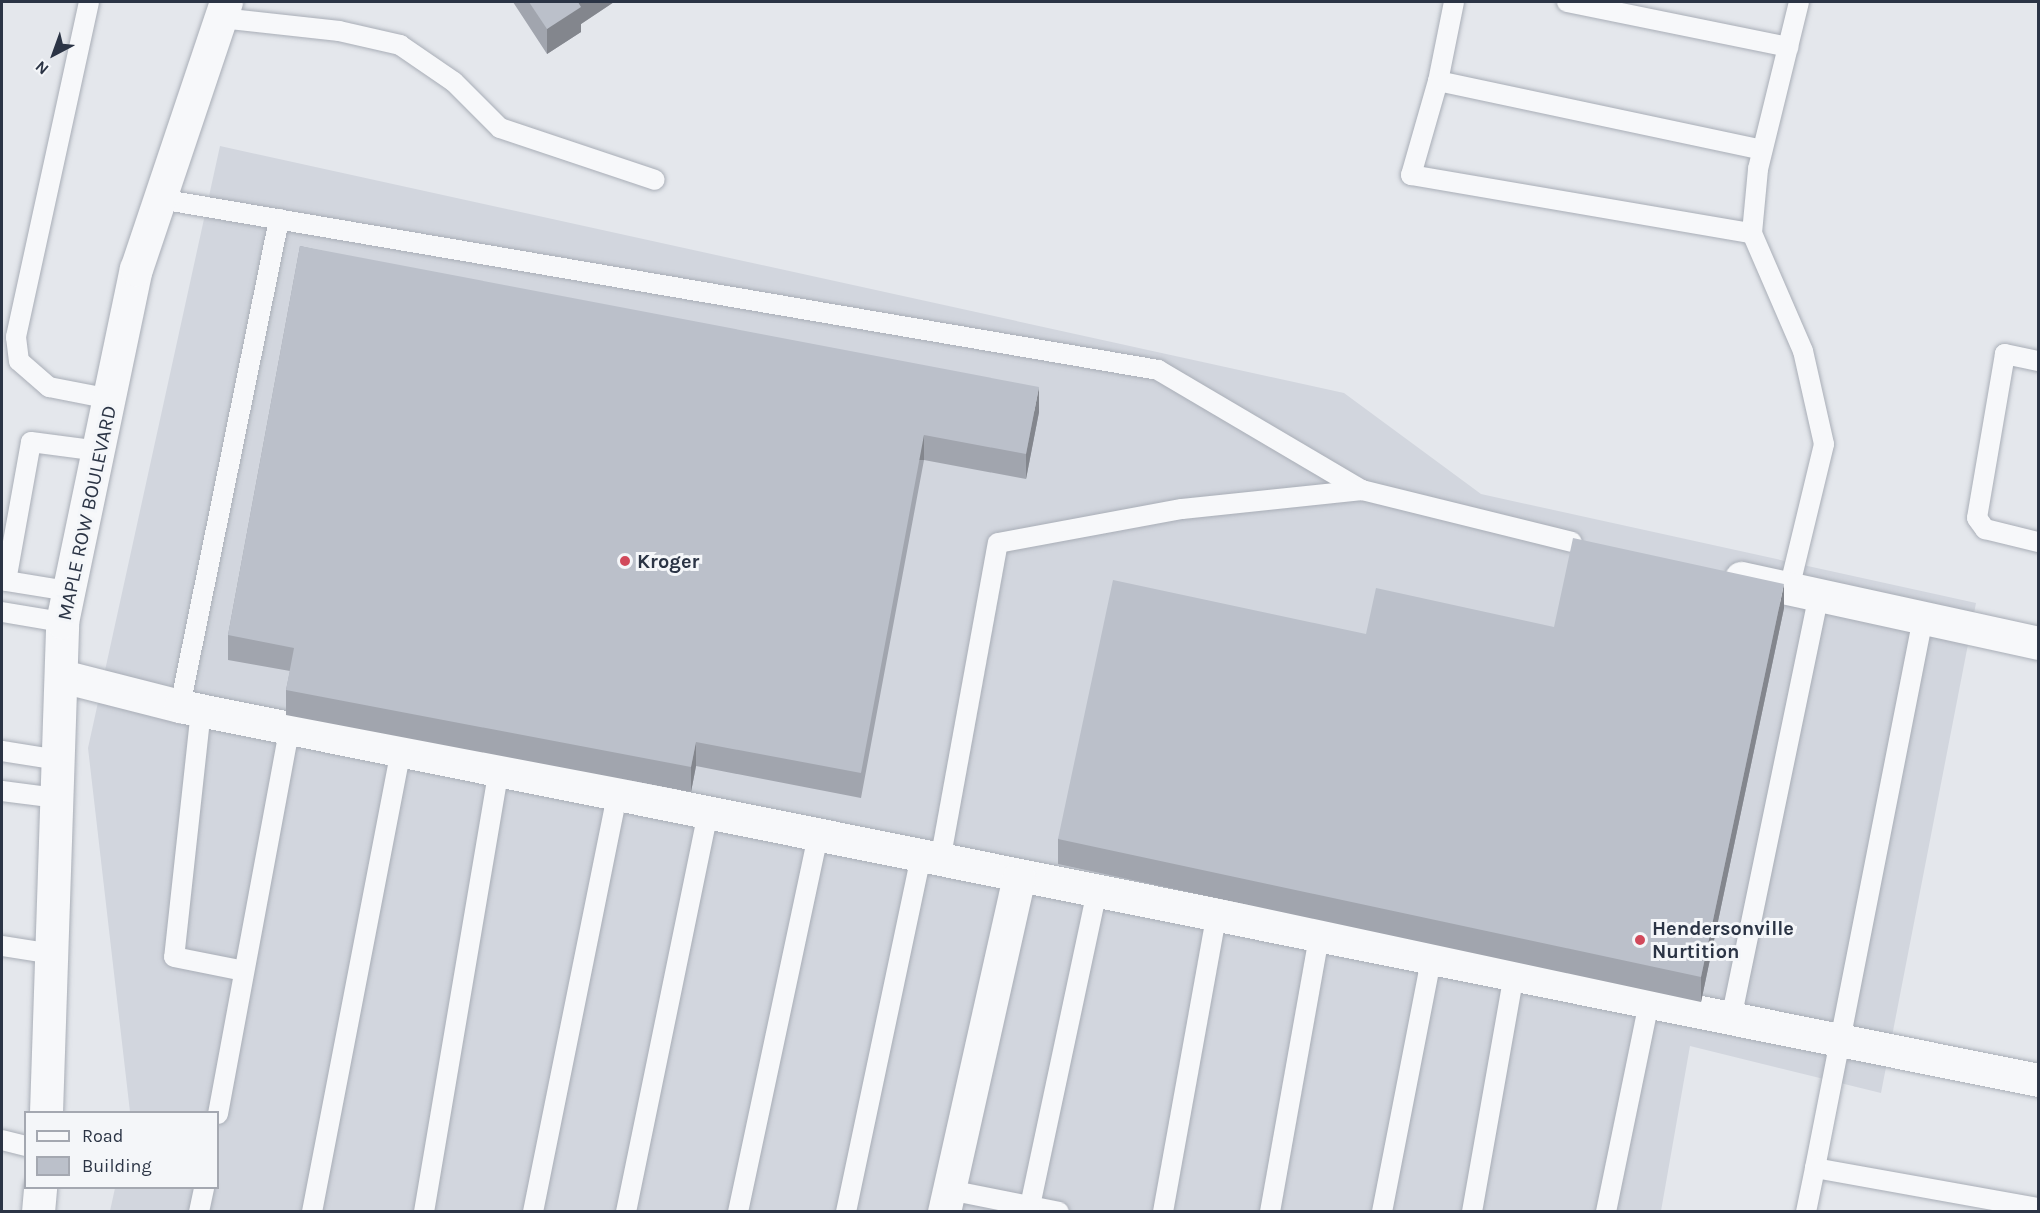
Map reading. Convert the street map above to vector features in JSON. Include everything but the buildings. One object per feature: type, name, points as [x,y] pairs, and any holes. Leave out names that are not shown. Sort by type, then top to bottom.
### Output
[{"type":"street","name":"MAPLE ROW BOULEVARD","points":[[46,1111],[53,954],[56,798],[65,606],[111,399],[136,269],[224,10]]},
{"type":"street","points":[[1572,542],[1606,549]]},
{"type":"street","points":[[1709,572],[2038,643]]},
{"type":"street","points":[[62,676],[190,708],[1019,877],[2038,1080]]},
{"type":"street","points":[[947,1201],[1019,877]]},
{"type":"street","points":[[38,1212],[40,1189]]},
{"type":"lane","points":[[89,2],[16,337],[19,361],[49,387],[111,399]]},
{"type":"lane","points":[[1454,2],[1438,81],[1411,175],[1752,232]]},
{"type":"lane","points":[[1567,2],[1788,47]]},
{"type":"lane","points":[[1731,1019],[1804,592],[1824,444],[1803,351],[1752,232],[1762,150],[1799,2]]},
{"type":"lane","points":[[224,10],[339,31],[400,45],[454,81],[500,128],[656,180]]},
{"type":"lane","points":[[1438,81],[1762,150]]},
{"type":"lane","points":[[160,199],[1158,370],[1362,490],[1572,542]]},
{"type":"lane","points":[[244,971],[174,957],[190,708],[279,219]]},
{"type":"lane","points":[[2038,361],[2005,354],[1977,518],[1985,529],[2038,542]]},
{"type":"lane","points":[[65,606],[6,581],[31,442],[99,450]]},
{"type":"lane","points":[[846,1212],[931,859],[998,543],[1182,509],[1362,490]]},
{"type":"lane","points":[[2,612],[65,606]]},
{"type":"lane","points":[[1806,1212],[1923,618]]},
{"type":"lane","points":[[219,1111],[290,727]]},
{"type":"lane","points":[[312,1212],[401,750]]},
{"type":"lane","points":[[2,751],[59,760]]},
{"type":"lane","points":[[424,1212],[499,770]]},
{"type":"lane","points":[[2,791],[56,798]]},
{"type":"lane","points":[[533,1212],[618,795]]},
{"type":"lane","points":[[626,1212],[708,813]]},
{"type":"lane","points":[[738,1212],[818,836]]},
{"type":"lane","points":[[1030,1206],[1097,892]]},
{"type":"lane","points":[[1163,1212],[1216,916]]},
{"type":"lane","points":[[1270,1212],[1319,936]]},
{"type":"lane","points":[[2,946],[53,954]]},
{"type":"lane","points":[[1382,1212],[1431,959]]},
{"type":"lane","points":[[1472,1212],[1514,975]]},
{"type":"lane","points":[[1606,1212],[1649,1002]]},
{"type":"lane","points":[[2,1140],[24,1146]]},
{"type":"lane","points":[[1815,1168],[2038,1208]]},
{"type":"lane","points":[[199,1212],[204,1189]]},
{"type":"lane","points":[[947,1201],[1000,1206],[1030,1206],[1059,1212]]},
{"type":"shaded area","points":[[220,146],[1344,393],[1481,494],[1976,603],[1881,1093],[1690,1046],[1661,1211],[110,1211],[115,1189],[219,1189],[219,1111],[130,1111],[88,748]]},
{"type":"place","name":"Kroger","points":[[625,561]]},
{"type":"place","name":"Hendersonville Nurtition","points":[[1640,940]]}]
